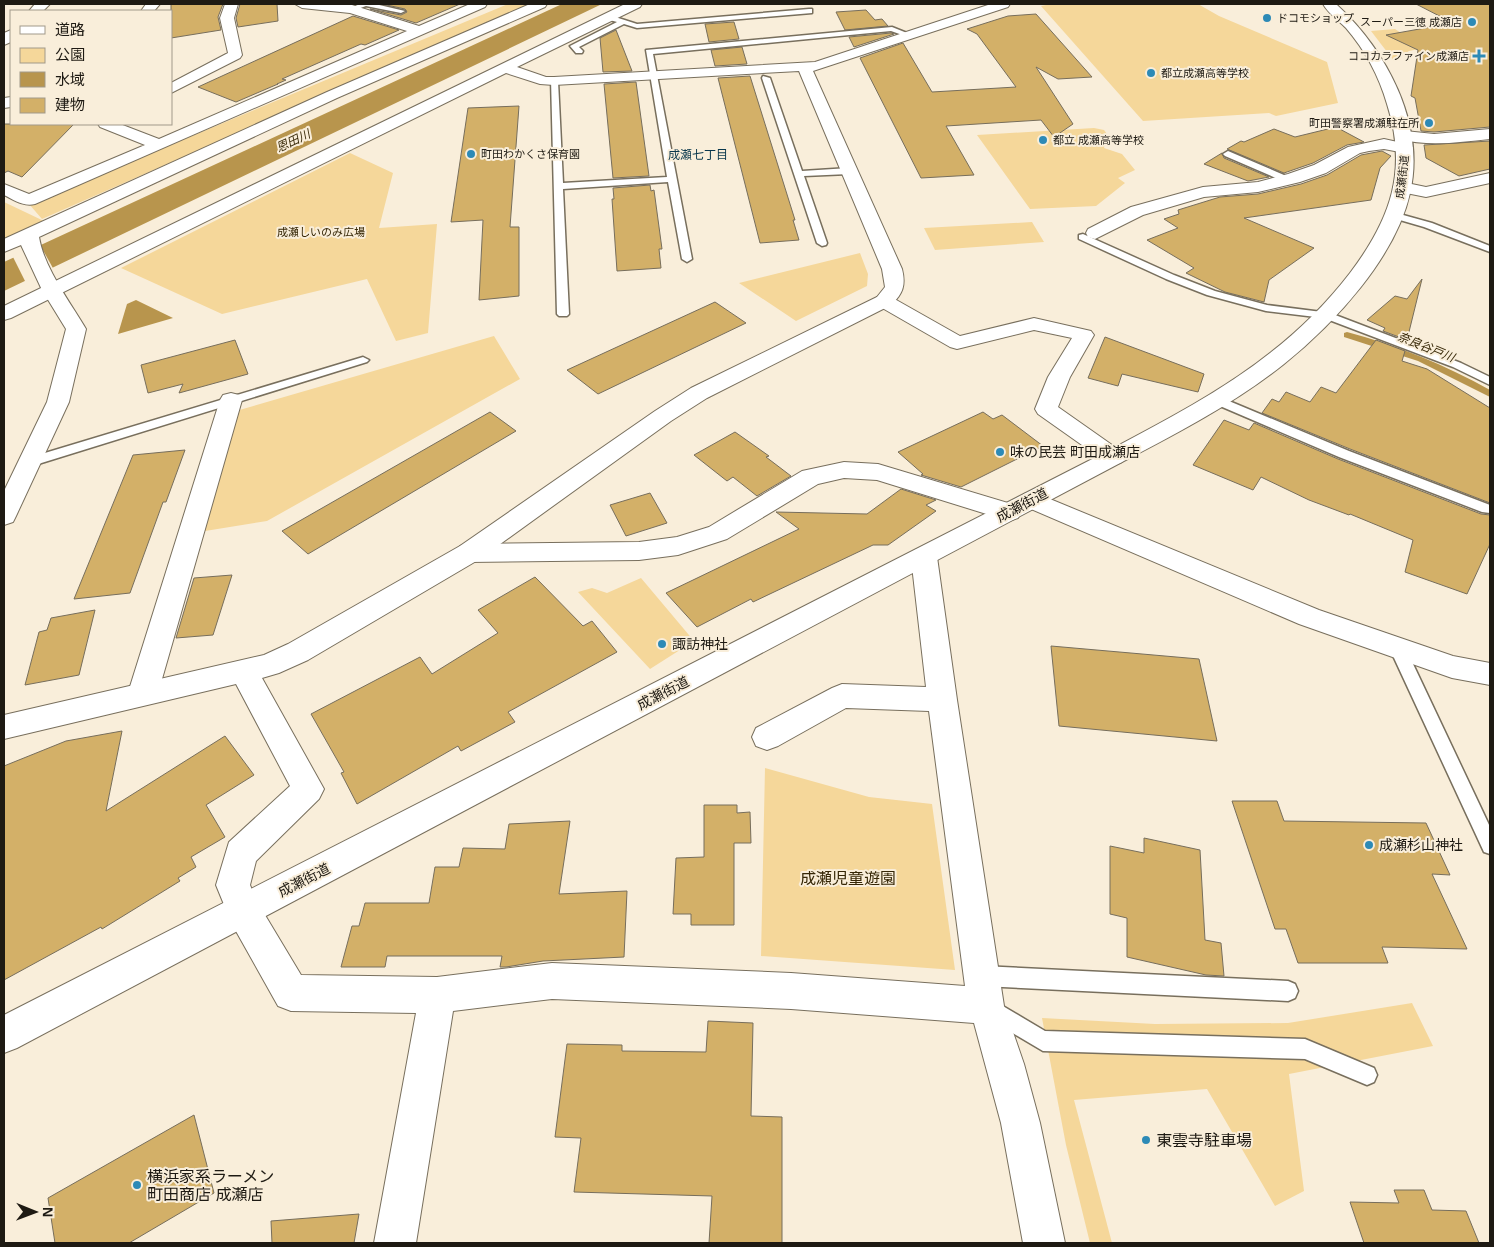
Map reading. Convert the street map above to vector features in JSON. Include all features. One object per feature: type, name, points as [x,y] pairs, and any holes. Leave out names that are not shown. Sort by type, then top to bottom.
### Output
[{"type":"street","points":[[172,88],[235,56],[226,18],[231,4]]},
{"type":"street","points":[[302,4],[352,9],[418,30]]},
{"type":"street","points":[[4,189],[28,200],[159,145],[480,4]]},
{"type":"street","points":[[4,246],[30,241],[305,107],[540,4]]},
{"type":"street","points":[[4,314],[49,282],[504,68],[617,19],[635,4]]},
{"type":"street","points":[[504,68],[554,82],[817,66],[1003,4]]},
{"type":"street","name":"成瀬街道","points":[[4,1036],[1114,458],[1216,400],[1270,364],[1320,322],[1376,252],[1396,216],[1402,187],[1406,162],[1405,142],[1388,82],[1379,65],[1360,38],[1329,4]]},
{"type":"street","points":[[4,727],[268,665],[298,652],[469,552],[662,416],[699,393],[884,301],[894,293],[896,282],[892,270],[804,67]]},
{"type":"street","points":[[109,125],[159,145]]},
{"type":"street","points":[[1089,235],[1137,211],[1203,192],[1258,187],[1288,180],[1320,169],[1354,150],[1368,146],[1490,134]]},
{"type":"street","points":[[1402,187],[1426,192],[1490,178]]},
{"type":"street","points":[[4,516],[58,402],[76,329],[49,282],[30,241]]},
{"type":"street","points":[[884,301],[957,343],[1034,324],[1084,335],[1059,377],[1046,409],[1114,458]]},
{"type":"street","points":[[143,693],[230,400]]},
{"type":"street","points":[[469,552],[639,550],[678,546],[718,533],[811,477],[844,470],[878,472],[1021,506],[1309,617],[1452,667],[1490,674]]},
{"type":"street","points":[[924,557],[942,700],[984,991],[1001,1046],[1029,1159],[1044,1243]]},
{"type":"street","points":[[244,671],[308,789],[241,853],[234,885],[244,912],[291,993],[437,995],[552,981],[791,991],[984,991]]},
{"type":"street","points":[[767,737],[842,696],[942,700]]},
{"type":"street","points":[[395,1243],[437,995]]},
{"type":"lane","points":[[352,9],[366,4],[401,10]]},
{"type":"lane","points":[[579,51],[574,46],[617,19],[636,26],[809,11]]},
{"type":"lane","points":[[687,259],[649,52],[892,29],[908,35]]},
{"type":"lane","points":[[766,78],[822,243]]},
{"type":"lane","points":[[554,82],[563,314]]},
{"type":"lane","points":[[1228,154],[1288,180]]},
{"type":"lane","points":[[799,174],[849,171]]},
{"type":"lane","points":[[558,186],[673,179]]},
{"type":"lane","points":[[1396,216],[1428,225],[1490,250]]},
{"type":"lane","points":[[1089,235],[1170,277],[1211,293],[1320,322],[1457,365],[1490,382]]},
{"type":"lane","points":[[30,462],[362,360]]},
{"type":"lane","points":[[1216,400],[1344,454],[1487,510]]},
{"type":"lane","points":[[1397,647],[1490,846]]},
{"type":"lane","points":[[984,991],[1288,992]]},
{"type":"lane","points":[[984,991],[1043,1041],[1305,1049],[1367,1075]]},
{"type":"green space","points":[[508,4],[531,4],[42,219],[29,204]]},
{"type":"green space","points":[[1051,4],[1198,4],[1219,16],[1327,62],[1338,103],[1276,116],[1269,113],[1143,121],[1041,6]]},
{"type":"green space","points":[[1395,29],[1424,48],[1409,51],[1394,61],[1371,31]]},
{"type":"green space","points":[[1094,128],[1104,130],[1107,134],[1104,148],[1122,154],[1135,170],[1118,178],[1125,183],[1096,206],[1030,209],[977,135]]},
{"type":"green space","name":"成瀬しいのみ広場","points":[[350,153],[393,173],[379,228],[437,224],[428,333],[396,341],[367,279],[222,314],[121,268]]},
{"type":"green space","points":[[4,202],[46,222],[4,241]]},
{"type":"green space","points":[[1032,222],[1044,242],[935,250],[924,228]]},
{"type":"green space","points":[[860,253],[868,274],[867,286],[796,321],[739,283]]},
{"type":"green space","points":[[494,336],[520,379],[267,521],[199,532],[236,411]]},
{"type":"green space","points":[[641,578],[694,641],[650,669],[578,592],[592,588],[607,593]]},
{"type":"green space","name":"成瀬児童遊園","points":[[765,768],[869,797],[932,804],[955,970],[761,956]]},
{"type":"green space","points":[[1412,1003],[1433,1046],[1289,1074],[1304,1191],[1275,1206],[1207,1089],[1074,1100],[1112,1243],[1090,1243],[1066,1145],[1042,1018],[1155,1024],[1288,1023]]},
{"type":"water","name":"恩田川","points":[[562,4],[602,4],[4,291],[4,262]]},
{"type":"water","points":[[136,300],[173,318],[118,334],[127,304]]},
{"type":"pier","points":[[39,243],[54,270],[26,283],[12,255]]},
{"type":"building","points":[[171,4],[223,4],[218,17],[221,30],[172,38]]},
{"type":"building","points":[[240,4],[277,4],[278,21],[238,27],[236,18]]},
{"type":"building","points":[[382,4],[460,4],[416,23],[370,9],[401,15],[407,12],[405,9]]},
{"type":"building","points":[[1416,4],[1490,4],[1490,127],[1434,132],[1421,131],[1415,98],[1411,96],[1418,50],[1386,35],[1453,23]]},
{"type":"building","points":[[866,10],[875,20],[882,19],[888,26],[845,30],[836,12]]},
{"type":"building","points":[[1036,14],[1092,77],[1058,79],[1036,67],[1073,124],[1054,137],[1041,120],[946,126],[974,175],[921,178],[860,58],[903,43],[932,92],[1016,87],[977,34],[967,29],[1008,16]]},
{"type":"building","points":[[353,16],[399,30],[365,45],[361,44],[282,79],[286,80],[236,102],[198,87]]},
{"type":"building","points":[[734,22],[739,39],[709,42],[705,24]]},
{"type":"building","points":[[616,30],[632,71],[603,72],[600,38]]},
{"type":"building","points":[[894,34],[854,47],[849,37]]},
{"type":"building","points":[[742,47],[747,64],[715,66],[711,50]]},
{"type":"building","points":[[750,76],[795,220],[793,220],[799,240],[760,243],[718,78]]},
{"type":"building","points":[[636,82],[649,176],[613,178],[604,84]]},
{"type":"building","points":[[519,106],[510,227],[519,227],[519,296],[479,300],[483,220],[451,222],[468,108]]},
{"type":"building","points":[[4,124],[73,125],[22,177],[8,171],[4,173]]},
{"type":"building","points":[[1336,127],[1364,142],[1347,145],[1313,163],[1284,173],[1227,149],[1241,141],[1244,142],[1274,129],[1295,137]]},
{"type":"building","points":[[1490,141],[1490,169],[1459,176],[1426,158],[1424,145]]},
{"type":"building","points":[[1382,151],[1391,156],[1380,168],[1371,200],[1244,218],[1314,248],[1269,280],[1264,302],[1225,292],[1186,273],[1194,268],[1147,240],[1178,228],[1164,219],[1179,214],[1178,210],[1220,197],[1258,194],[1301,184],[1327,175],[1361,155]]},
{"type":"building","points":[[1222,153],[1224,158],[1269,177],[1248,181],[1204,164]]},
{"type":"building","points":[[650,185],[651,191],[654,190],[662,249],[659,249],[661,268],[617,271],[612,199],[614,199],[613,188]]},
{"type":"building","points":[[1422,279],[1407,340],[1383,331],[1385,328],[1367,320],[1395,296],[1407,299]]},
{"type":"building","points":[[715,302],[746,323],[598,394],[567,370]]},
{"type":"building","points":[[1105,337],[1204,374],[1198,392],[1122,374],[1118,386],[1088,378]]},
{"type":"building","points":[[235,340],[248,374],[179,393],[183,384],[148,393],[141,365]]},
{"type":"building","points":[[1376,340],[1405,351],[1402,361],[1427,369],[1490,408],[1490,503],[1262,413],[1272,399],[1279,402],[1286,392],[1310,402],[1321,387],[1336,393]]},
{"type":"building","points":[[490,412],[516,431],[308,554],[282,531]]},
{"type":"building","points":[[983,412],[993,419],[1002,415],[1043,446],[961,487],[921,475],[923,474],[898,452]]},
{"type":"building","points":[[1224,420],[1249,430],[1254,423],[1338,459],[1481,514],[1490,515],[1490,544],[1467,594],[1405,572],[1413,540],[1350,514],[1309,500],[1261,477],[1253,490],[1193,465]]},
{"type":"building","points":[[735,432],[769,456],[766,457],[791,476],[757,496],[733,477],[727,481],[694,455]]},
{"type":"building","points":[[185,450],[166,502],[163,502],[130,593],[74,599],[133,455]]},
{"type":"building","points":[[901,489],[936,500],[926,505],[936,511],[888,545],[873,545],[753,602],[751,599],[697,627],[666,593],[799,529],[776,512],[867,514]]},
{"type":"building","points":[[650,493],[667,523],[626,536],[610,505]]},
{"type":"building","points":[[232,575],[213,635],[176,638],[194,578]]},
{"type":"building","points":[[535,577],[583,626],[592,621],[617,652],[508,712],[515,722],[461,751],[458,746],[357,804],[341,773],[344,772],[311,714],[420,657],[432,674],[498,633],[478,610]]},
{"type":"building","points":[[95,610],[79,675],[25,685],[39,632],[47,630],[51,618]]},
{"type":"building","points":[[1051,646],[1199,659],[1217,741],[1059,726]]},
{"type":"building","points":[[122,731],[106,811],[225,736],[254,775],[206,805],[225,837],[191,857],[196,867],[178,878],[180,881],[102,929],[101,927],[4,980],[4,766],[66,741]]},
{"type":"building","points":[[1232,801],[1277,801],[1284,821],[1426,823],[1450,875],[1432,874],[1467,949],[1382,947],[1388,963],[1298,963],[1286,929],[1275,929]]},
{"type":"building","points":[[704,805],[737,805],[737,813],[750,812],[751,843],[734,843],[734,925],[691,925],[691,914],[673,914],[676,858],[704,857]]},
{"type":"building","points":[[570,821],[559,894],[627,891],[624,957],[543,961],[500,967],[502,956],[387,956],[385,967],[341,967],[352,926],[359,926],[365,903],[429,903],[435,867],[459,867],[463,848],[505,849],[509,824]]},
{"type":"building","points":[[1144,838],[1200,850],[1205,940],[1221,943],[1224,976],[1206,975],[1127,957],[1127,918],[1110,914],[1110,846],[1144,853]]},
{"type":"building","points":[[708,1021],[753,1023],[751,1116],[782,1117],[782,1243],[709,1243],[712,1196],[574,1192],[581,1138],[555,1137],[567,1044],[622,1045],[622,1051],[706,1052]]},
{"type":"building","points":[[194,1115],[214,1193],[129,1243],[55,1243],[48,1198]]},
{"type":"building","points":[[1394,1190],[1424,1190],[1432,1210],[1466,1211],[1479,1243],[1364,1243],[1350,1202],[1399,1203]]},
{"type":"building","points":[[359,1214],[354,1243],[272,1243],[271,1221]]},
{"type":"waterway","name":"奈良谷戸川","points":[[1347,335],[1385,346],[1421,360],[1455,375],[1490,394]]},
{"type":"place","name":"ドコモショップ","points":[[1267,18]]},
{"type":"place","name":"スーパー三徳 成瀬店","points":[[1472,22]]},
{"type":"place","name":"ココカラファイン成瀬店","points":[[1479,56]]},
{"type":"place","name":"都立成瀬高等学校","points":[[1151,73]]},
{"type":"place","name":"町田警察署成瀬駐在所","points":[[1429,123]]},
{"type":"place","name":"都立 成瀬高等学校","points":[[1043,140]]},
{"type":"place","name":"町田わかくさ保育園","points":[[471,154]]},
{"type":"place","name":"味の民芸 町田成瀬店","points":[[1000,452]]},
{"type":"place","name":"諏訪神社","points":[[662,644]]},
{"type":"place","name":"成瀬杉山神社","points":[[1369,845]]},
{"type":"place","name":"東雲寺駐車場","points":[[1146,1140]]},
{"type":"place","name":"横浜家系ラーメン 町田商店 成瀬店","points":[[137,1185]]},
{"type":"district","name":"成瀬七丁目","points":[[698,155]]}]
